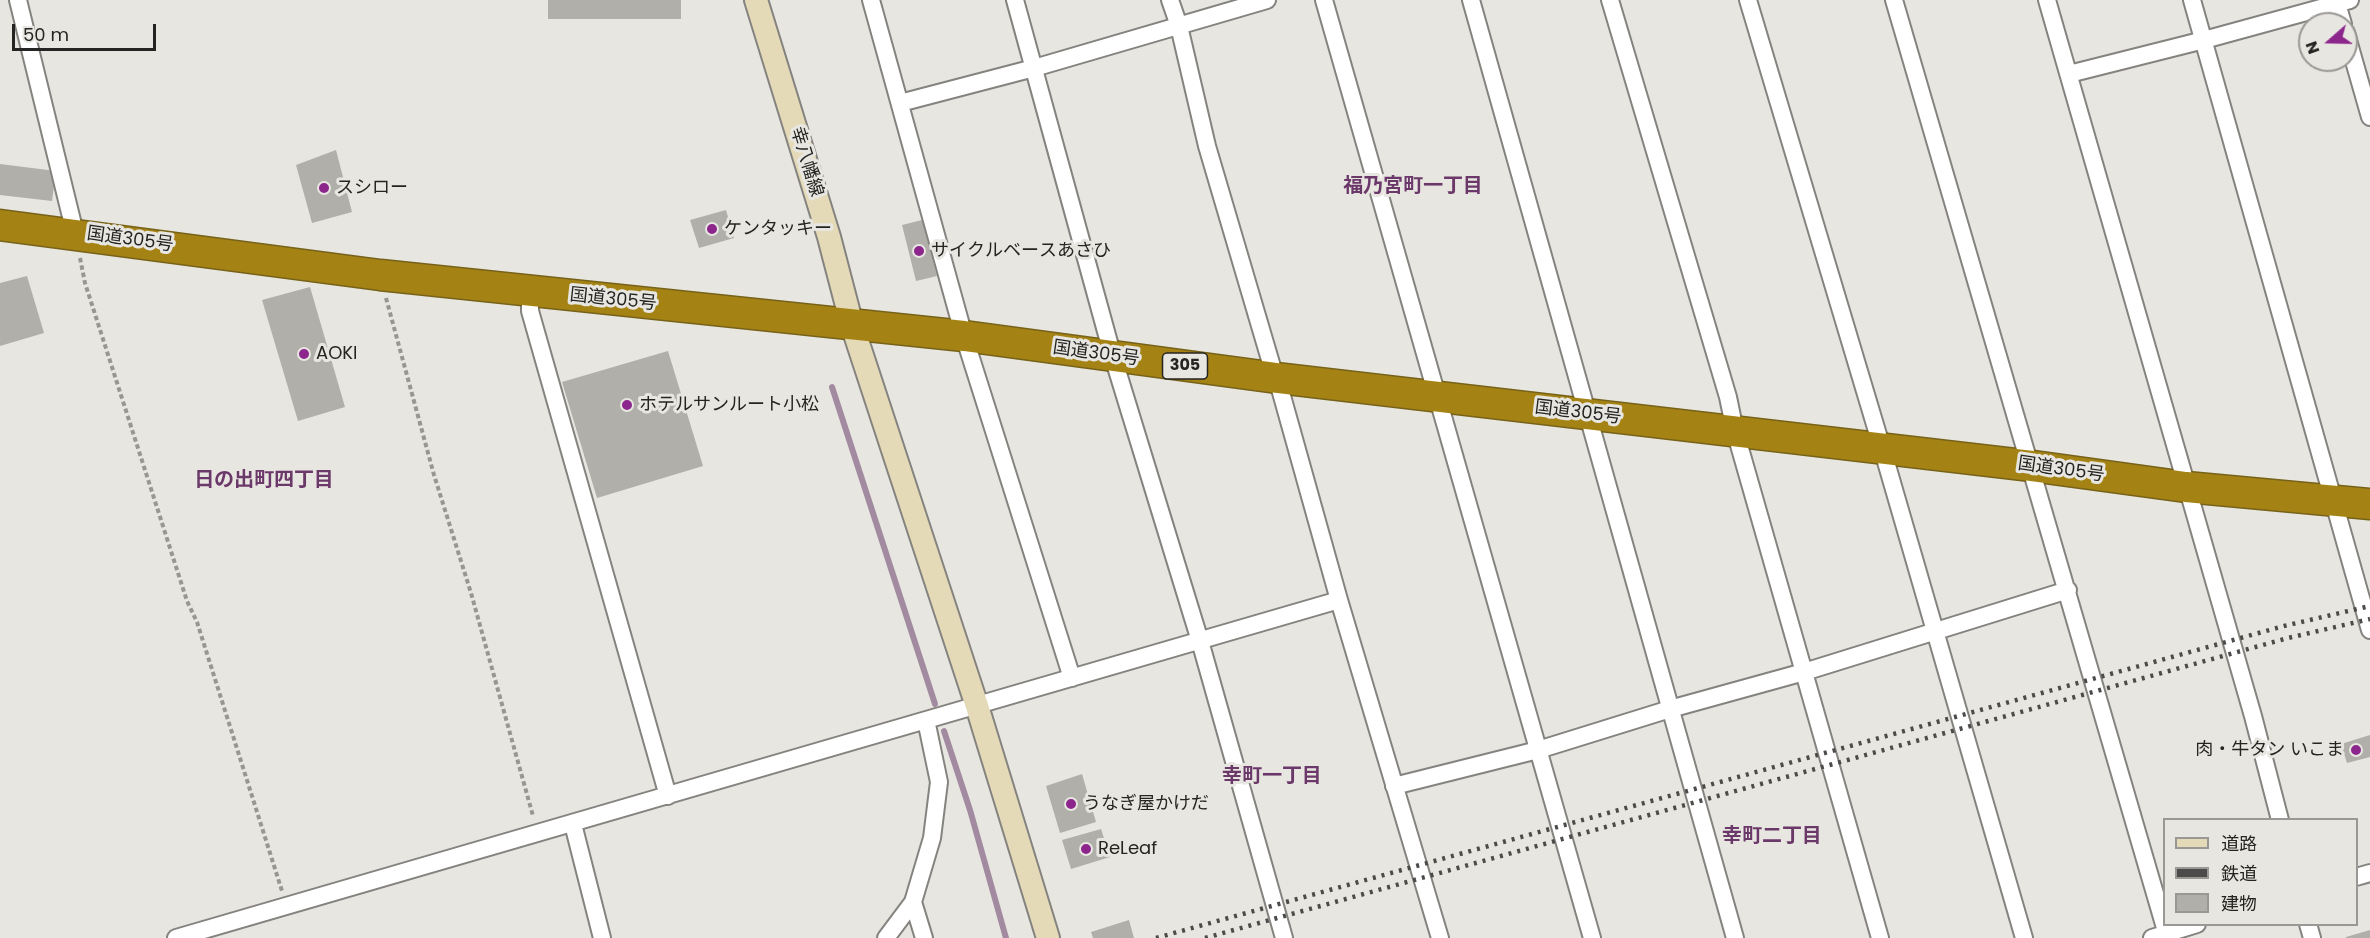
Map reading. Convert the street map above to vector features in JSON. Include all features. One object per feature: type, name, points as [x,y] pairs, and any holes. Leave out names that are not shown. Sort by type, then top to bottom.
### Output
[{"type":"highway","name":"国道305号","points":[[0,225],[380,274],[964,336],[1277,378],[1882,448],[2186,487],[2370,504]]},
{"type":"street","points":[[18,0],[75,233]]},
{"type":"street","name":"幸八幡線","points":[[756,0],[829,237],[852,325],[977,706],[1048,938]]},
{"type":"street","points":[[871,0],[964,336],[1072,678]]},
{"type":"street","points":[[1015,0],[1113,357],[1200,641],[1284,938]]},
{"type":"street","points":[[1170,0],[1179,26],[1207,146],[1440,938]]},
{"type":"street","points":[[900,103],[1034,68],[1267,0]]},
{"type":"street","points":[[1324,0],[1592,938]]},
{"type":"street","points":[[1471,0],[1586,414],[1736,938]]},
{"type":"street","points":[[1610,0],[1728,397],[1735,432],[1880,938]]},
{"type":"street","points":[[1748,0],[1882,448],[2024,938]]},
{"type":"street","points":[[1894,0],[2068,590],[2162,936],[2191,926]]},
{"type":"street","points":[[2047,0],[2253,716],[2280,818]]},
{"type":"street","points":[[2192,0],[2370,630]]},
{"type":"street","points":[[2069,74],[2204,40],[2341,1]]},
{"type":"street","points":[[2357,72],[2370,117]]},
{"type":"street","points":[[530,291],[530,311],[668,796]]},
{"type":"street","points":[[1394,786],[1538,750],[1670,709],[1804,672],[2068,590]]},
{"type":"street","points":[[176,938],[209,933],[287,906],[1339,600]]},
{"type":"street","points":[[886,938],[913,902],[932,838],[939,782],[926,720]]},
{"type":"street","points":[[573,824],[602,938]]},
{"type":"street","points":[[913,902],[924,938]]},
{"type":"path","points":[[75,233],[85,283],[187,601],[197,622],[276,878],[287,906]]},
{"type":"path","points":[[380,274],[434,475],[471,593],[537,834]]},
{"type":"building","points":[[548,0],[681,0],[681,19],[548,19]]},
{"type":"building","name":"スシロー","points":[[336,150],[352,212],[312,223],[296,165]]},
{"type":"building","points":[[0,164],[56,171],[52,201],[0,195]]},
{"type":"building","name":"ケンタッキー","points":[[726,210],[734,238],[699,248],[690,220]]},
{"type":"building","name":"サイクルベースあさひ","points":[[922,220],[937,276],[916,281],[902,225]]},
{"type":"building","points":[[27,276],[44,333],[0,346],[0,283]]},
{"type":"building","name":"AOKI","points":[[310,287],[345,407],[298,421],[262,300]]},
{"type":"building","points":[[668,351],[703,466],[597,498],[562,382]]},
{"type":"building","name":"肉・牛タン いこま","points":[[2370,735],[2370,757],[2347,763],[2341,744]]},
{"type":"building","name":"うなぎ屋かけだ","points":[[1082,774],[1096,822],[1060,833],[1046,786]]},
{"type":"building","name":"ReLeaf","points":[[1101,829],[1110,857],[1071,869],[1062,840]]},
{"type":"building","points":[[1129,920],[1134,938],[1093,938],[1091,932]]},
{"type":"building","points":[[2370,930],[2370,938],[2346,938],[2346,937]]},
{"type":"waterway","points":[[832,387],[935,704]]},
{"type":"waterway","points":[[944,731],[970,810],[1006,938]]},
{"type":"railway","points":[[1156,938],[2284,626],[2370,606]]},
{"type":"railway","points":[[1205,938],[2288,638],[2370,619]]},
{"type":"place","name":"スシロー","points":[[324,188]]},
{"type":"place","name":"ケンタッキー","points":[[712,229]]},
{"type":"place","name":"サイクルベースあさひ","points":[[919,251]]},
{"type":"place","name":"AOKI","points":[[304,354]]},
{"type":"place","name":"ホテルサンルート小松","points":[[627,405]]},
{"type":"place","name":"肉・牛タン いこま","points":[[2356,750]]},
{"type":"place","name":"うなぎ屋かけだ","points":[[1071,804]]},
{"type":"place","name":"ReLeaf","points":[[1086,849]]},
{"type":"district","name":"福乃宮町一丁目","points":[[1413,187]]},
{"type":"district","name":"日の出町四丁目","points":[[264,481]]},
{"type":"district","name":"幸町一丁目","points":[[1272,777]]},
{"type":"district","name":"幸町二丁目","points":[[1772,837]]}]
